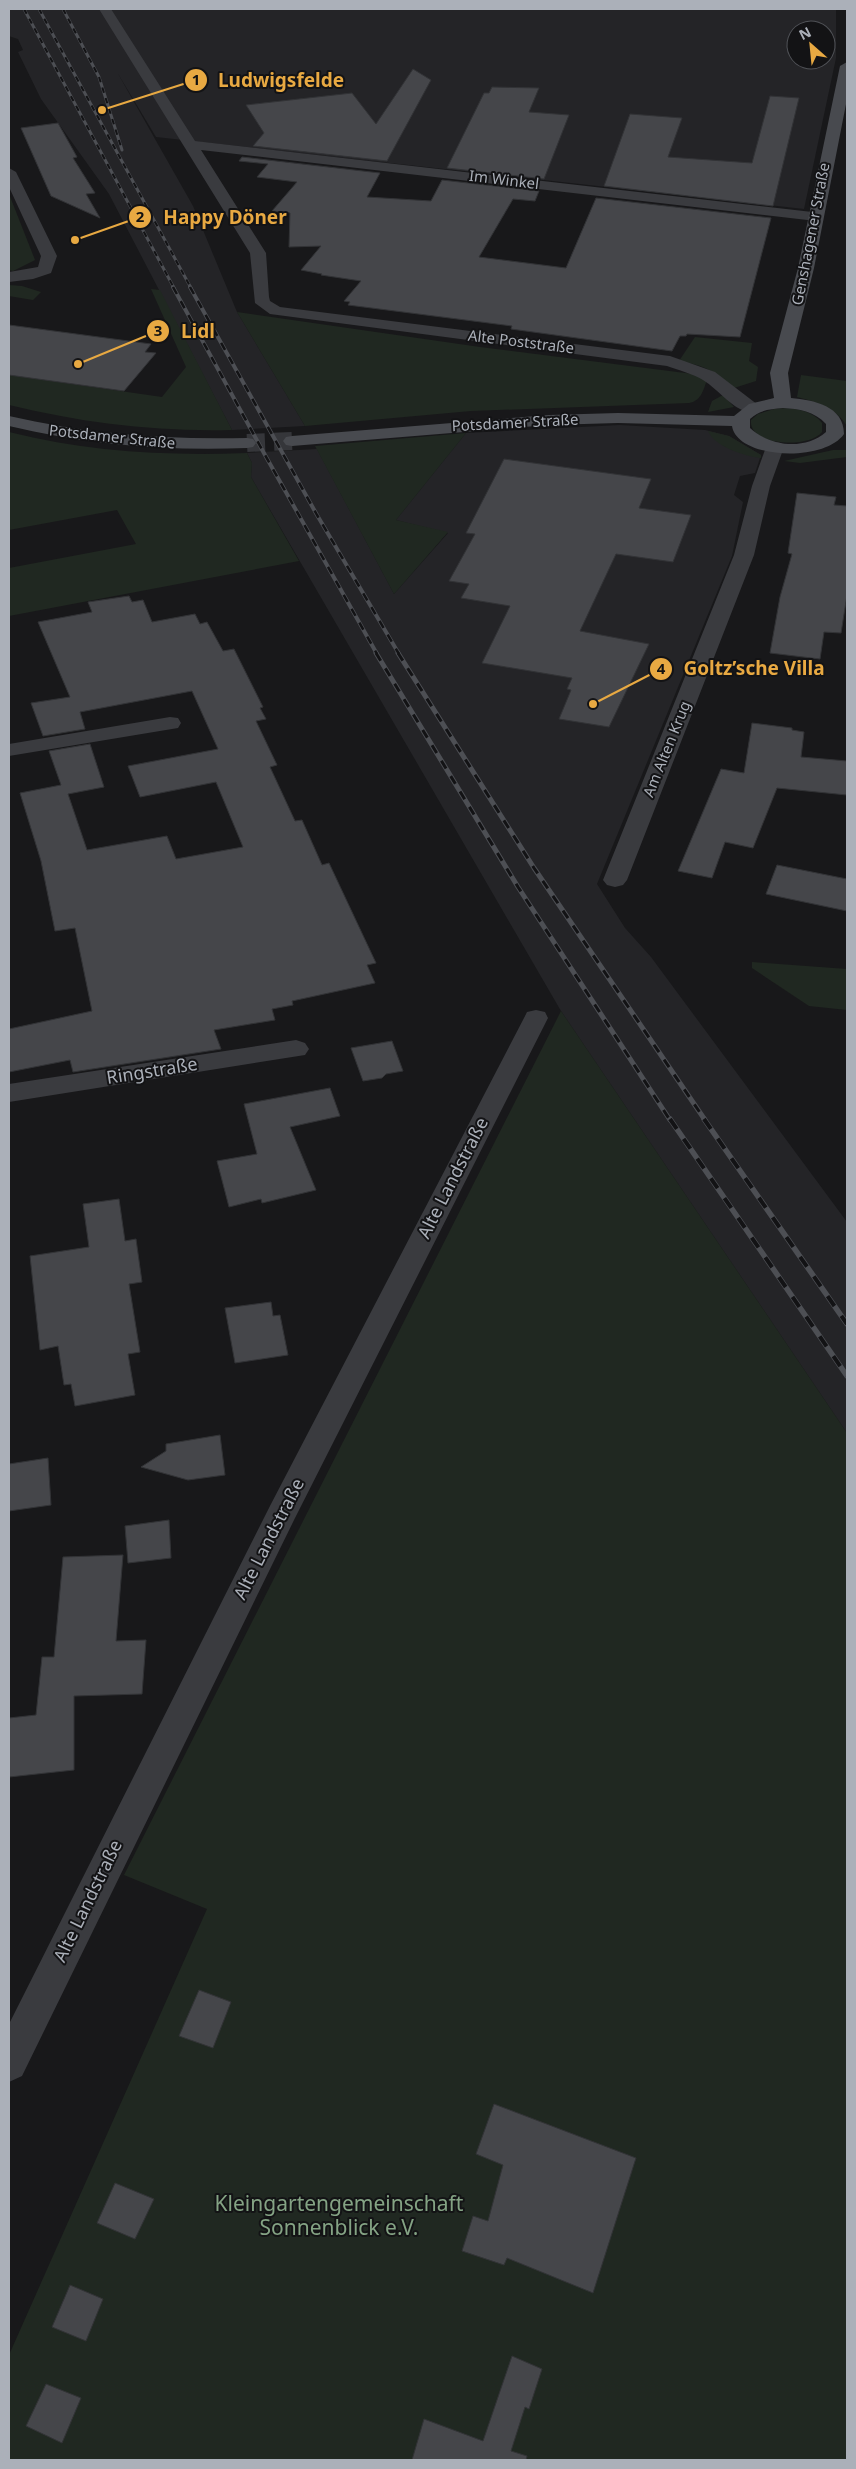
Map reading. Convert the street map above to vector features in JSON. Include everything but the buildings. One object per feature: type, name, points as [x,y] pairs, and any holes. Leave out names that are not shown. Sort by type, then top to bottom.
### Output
[{"type":"main road","name":"Genshagener Straße","points":[[784,403],[778,373],[791,333],[847,66]]},
{"type":"main road","points":[[784,403],[813,408],[829,416],[836,427],[840,439],[809,447],[775,447],[748,436],[742,429],[740,421],[753,408],[784,403]]},
{"type":"main road","name":"Potsdamer Straße","points":[[292,441],[549,420],[618,418],[740,421]]},
{"type":"main road","name":"Potsdamer Straße","points":[[9,421],[83,437],[134,442],[189,445],[247,444]]},
{"type":"street","points":[[105,9],[192,144]]},
{"type":"street","name":"Im Winkel","points":[[192,144],[816,216]]},
{"type":"street","name":"Alte Poststraße","points":[[192,144],[258,253],[262,266],[260,295],[262,303],[276,311],[670,362],[710,376],[740,401],[753,408]]},
{"type":"street","points":[[9,172],[50,256],[45,270],[33,274],[9,277]]},
{"type":"street","name":"Am Alten Krug","points":[[615,880],[744,555],[761,486],[775,447]]},
{"type":"street","points":[[9,750],[170,723]]},
{"type":"street","name":"Alte Landstraße","points":[[9,2063],[282,1513],[536,1018]]},
{"type":"street","name":"Ringstraße","points":[[9,1094],[296,1049]]},
{"type":"shaded area","points":[[9,9],[836,9],[836,20],[786,20],[786,70],[833,70],[804,209],[156,137],[117,72],[193,206],[237,312],[305,426],[232,430],[109,194],[41,99],[18,52],[23,50],[18,39],[9,36]]},
{"type":"shaded area","points":[[620,425],[705,430],[729,436],[761,455],[755,473],[740,476],[734,495],[743,502],[732,556],[597,884],[625,928],[651,957],[847,1222],[847,1433],[561,1011],[251,477],[252,463],[247,453],[317,449],[394,594],[448,533],[396,520],[466,433]]},
{"type":"green space","points":[[9,194],[35,260],[13,271],[9,270]]},
{"type":"green space","points":[[9,285],[22,286],[41,292],[33,300],[9,296]]},
{"type":"green space","points":[[151,289],[160,290],[232,430],[148,428],[120,425],[64,417],[9,405],[9,375],[162,397],[186,367]]},
{"type":"green space","points":[[237,312],[480,347],[693,374],[707,380],[699,398],[689,403],[471,411],[305,426]]},
{"type":"green space","points":[[695,337],[752,343],[749,361],[758,367],[756,381],[734,388],[709,370],[679,361]]},
{"type":"green space","points":[[801,375],[847,381],[847,426],[832,410],[797,397]]},
{"type":"green space","points":[[723,395],[734,407],[708,412],[712,401]]},
{"type":"green space","points":[[787,408],[806,412],[822,423],[822,432],[805,441],[793,443],[769,440],[759,435],[753,429],[751,420],[758,414],[774,409]]},
{"type":"green space","points":[[708,431],[729,436],[761,455],[761,458],[739,453],[723,446]]},
{"type":"green space","points":[[9,432],[68,444],[127,451],[187,454],[247,453],[252,463],[251,477],[299,561],[9,616],[9,568],[136,544],[117,510],[9,530]]},
{"type":"green space","points":[[466,433],[396,520],[448,532],[394,594],[315,446]]},
{"type":"green space","points":[[833,450],[847,450],[847,457],[800,463],[784,461]]},
{"type":"green space","points":[[752,962],[847,969],[847,1010],[809,1006],[752,968]]},
{"type":"green space","name":"Kleingartengemeinschaft Sonnenblick e.V.","points":[[561,1011],[847,1433],[847,2460],[9,2460],[9,2355],[207,1909],[124,1875]]},
{"type":"tunnel","points":[[247,443],[292,441]]},
{"type":"railway","points":[[24,9],[174,288]]},
{"type":"railway","points":[[39,9],[191,288]]},
{"type":"railway","points":[[63,9],[99,77],[122,150]]},
{"type":"railway","points":[[173,287],[377,654]]},
{"type":"railway","points":[[190,287],[317,515],[399,654]]},
{"type":"railway","points":[[376,653],[518,887],[670,1120]]},
{"type":"railway","points":[[398,653],[534,868],[705,1120]]},
{"type":"railway","points":[[670,1119],[847,1376]]},
{"type":"railway","points":[[704,1119],[847,1324]]},
{"type":"place","name":"Ludwigsfelde","points":[[102,110]]},
{"type":"place","name":"Happy Döner","points":[[75,240]]},
{"type":"place","name":"Lidl","points":[[78,364]]},
{"type":"place","name":"Goltz’sche Villa","points":[[593,704]]}]
